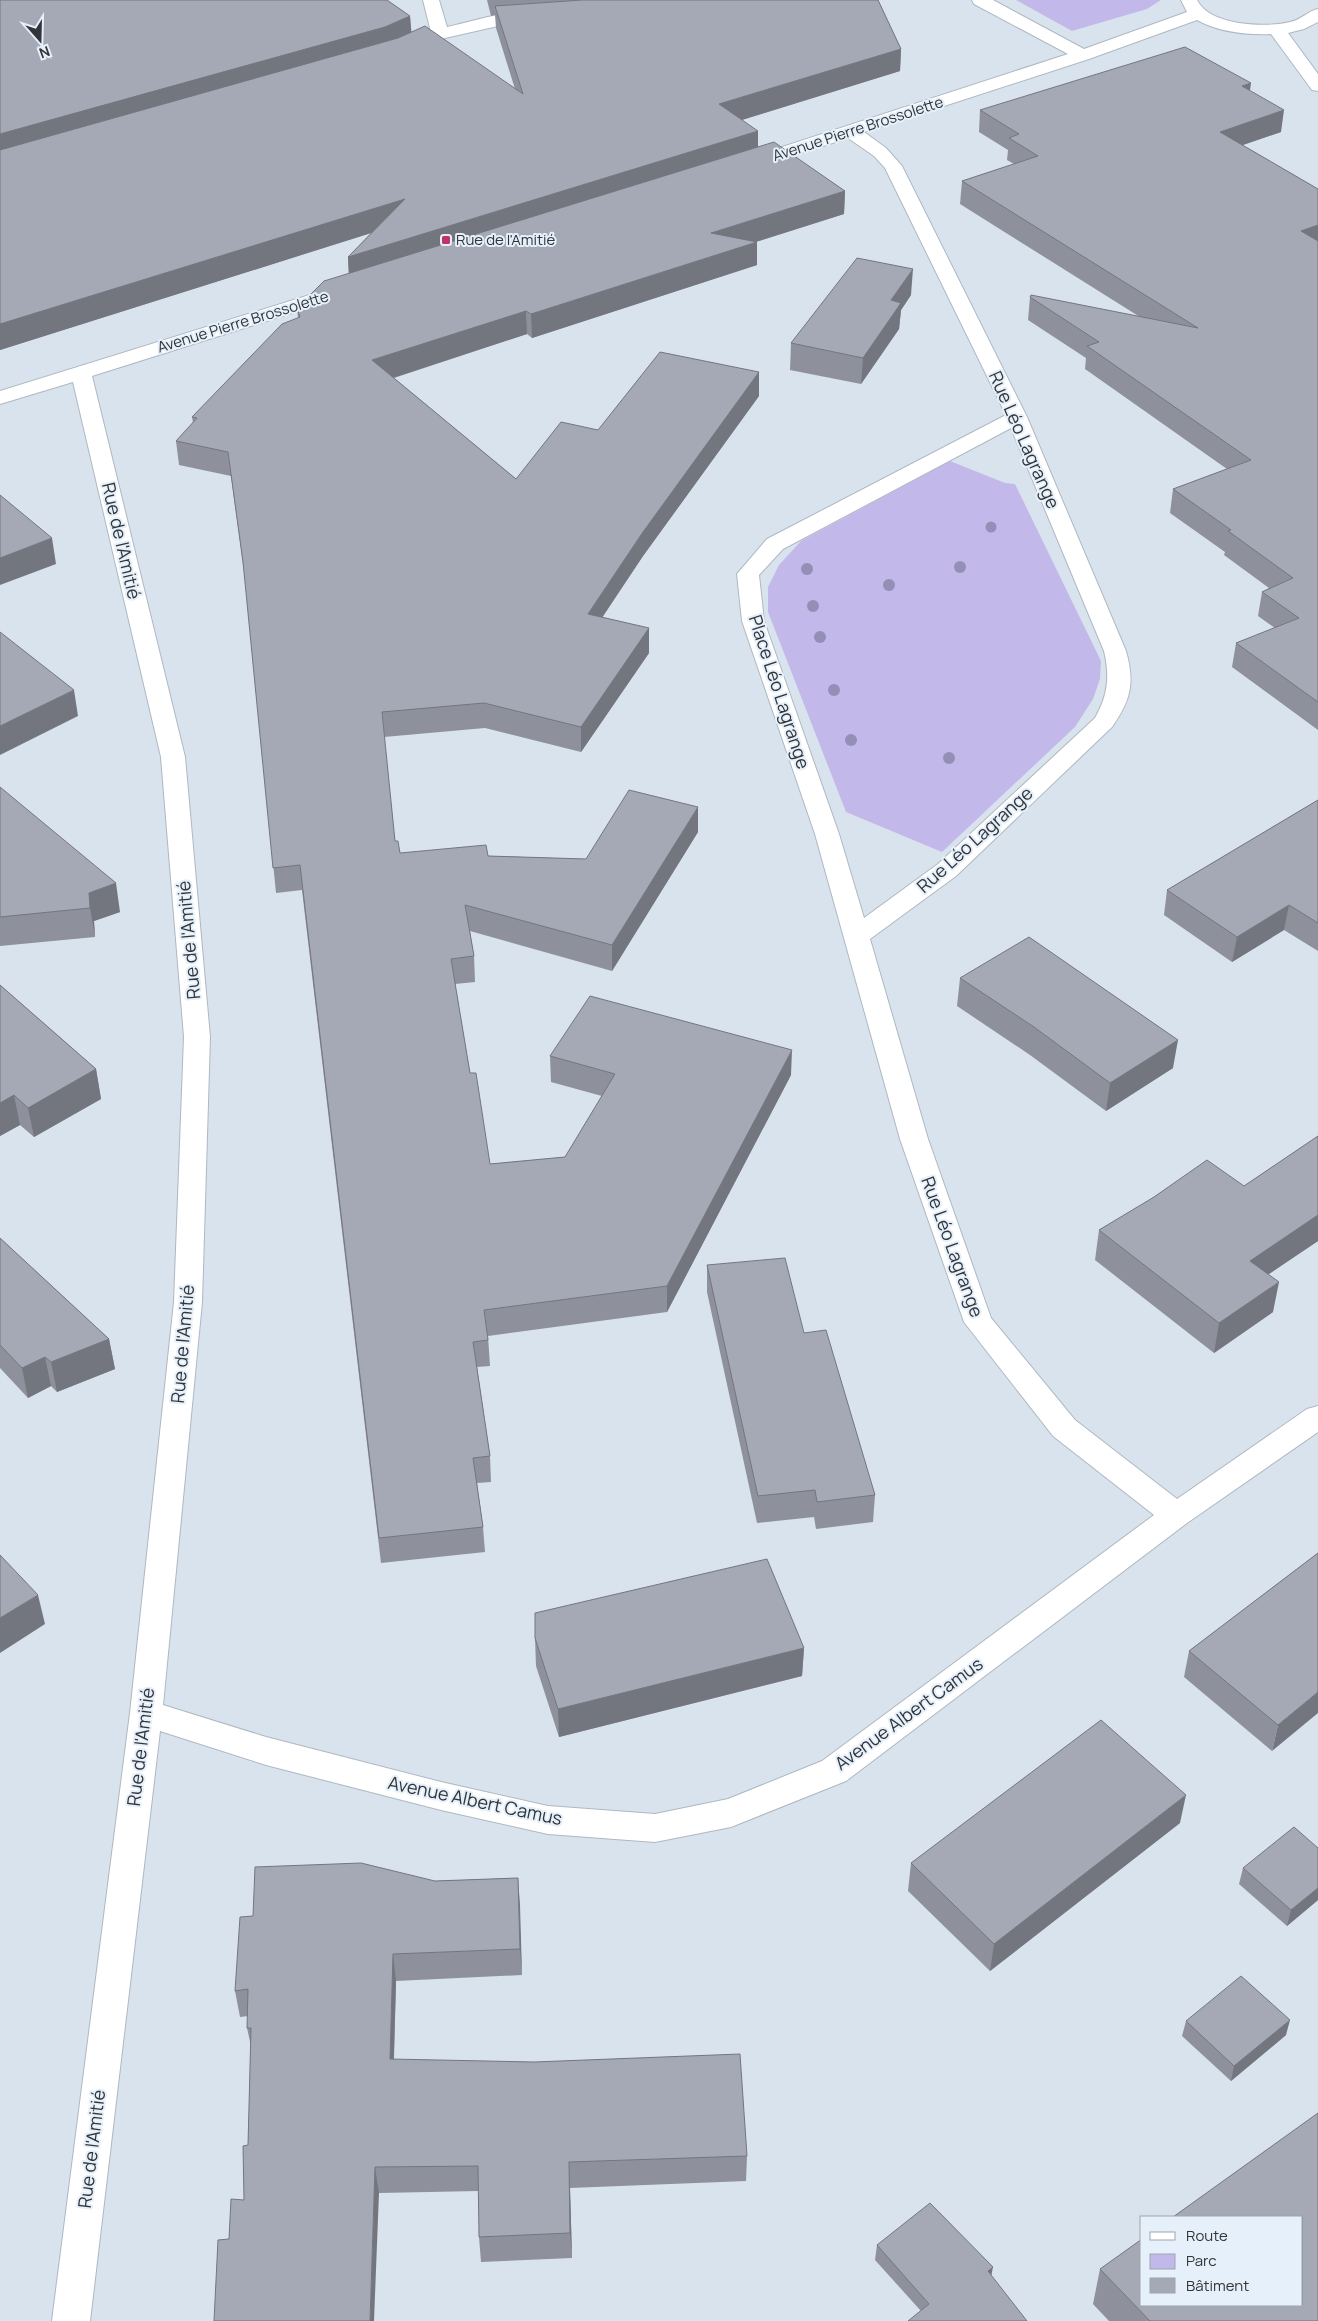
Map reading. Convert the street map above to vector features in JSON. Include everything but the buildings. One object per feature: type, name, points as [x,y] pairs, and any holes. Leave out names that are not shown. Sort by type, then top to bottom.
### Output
[{"type":"street","points":[[431,0],[440,34]]},
{"type":"street","points":[[980,0],[1083,55]]},
{"type":"street","points":[[1194,7],[1213,21],[1232,27],[1276,29],[1294,27],[1309,21],[1318,14]]},
{"type":"street","name":"Avenue Pierre Brossolette","points":[[738,167],[852,132],[1083,55],[1194,7]]},
{"type":"street","points":[[384,58],[440,34],[498,21],[546,18]]},
{"type":"street","points":[[1276,29],[1318,86]]},
{"type":"street","name":"Rue Léo Lagrange","points":[[852,132],[880,152],[892,166],[1017,417],[1115,651],[1122,676],[1117,700],[1104,722],[947,870],[855,937],[914,1138],[978,1322],[1064,1428],[1176,1515]]},
{"type":"street","name":"Avenue Pierre Brossolette","points":[[0,398],[352,288]]},
{"type":"street","name":"Rue de l'Amitié","points":[[71,2321],[146,1713],[188,1302],[198,1037],[173,757],[81,372]]},
{"type":"street","name":"Place Léo Lagrange","points":[[855,937],[827,834],[753,621],[748,574],[775,544],[1017,417]]},
{"type":"street","name":"Avenue Albert Camus","points":[[146,1713],[266,1751],[441,1796],[548,1820],[655,1828],[731,1812],[834,1771],[1176,1515],[1318,1417]]},
{"type":"green space","points":[[1016,0],[1161,0],[1147,9],[1072,31]]},
{"type":"green space","points":[[950,461],[1005,483],[1015,484],[1101,661],[1100,679],[1093,699],[1075,727],[942,852],[846,812],[768,612],[768,587],[779,565],[801,541]]},
{"type":"place","name":"Rue de l'Amitié","points":[[446,240]]}]
